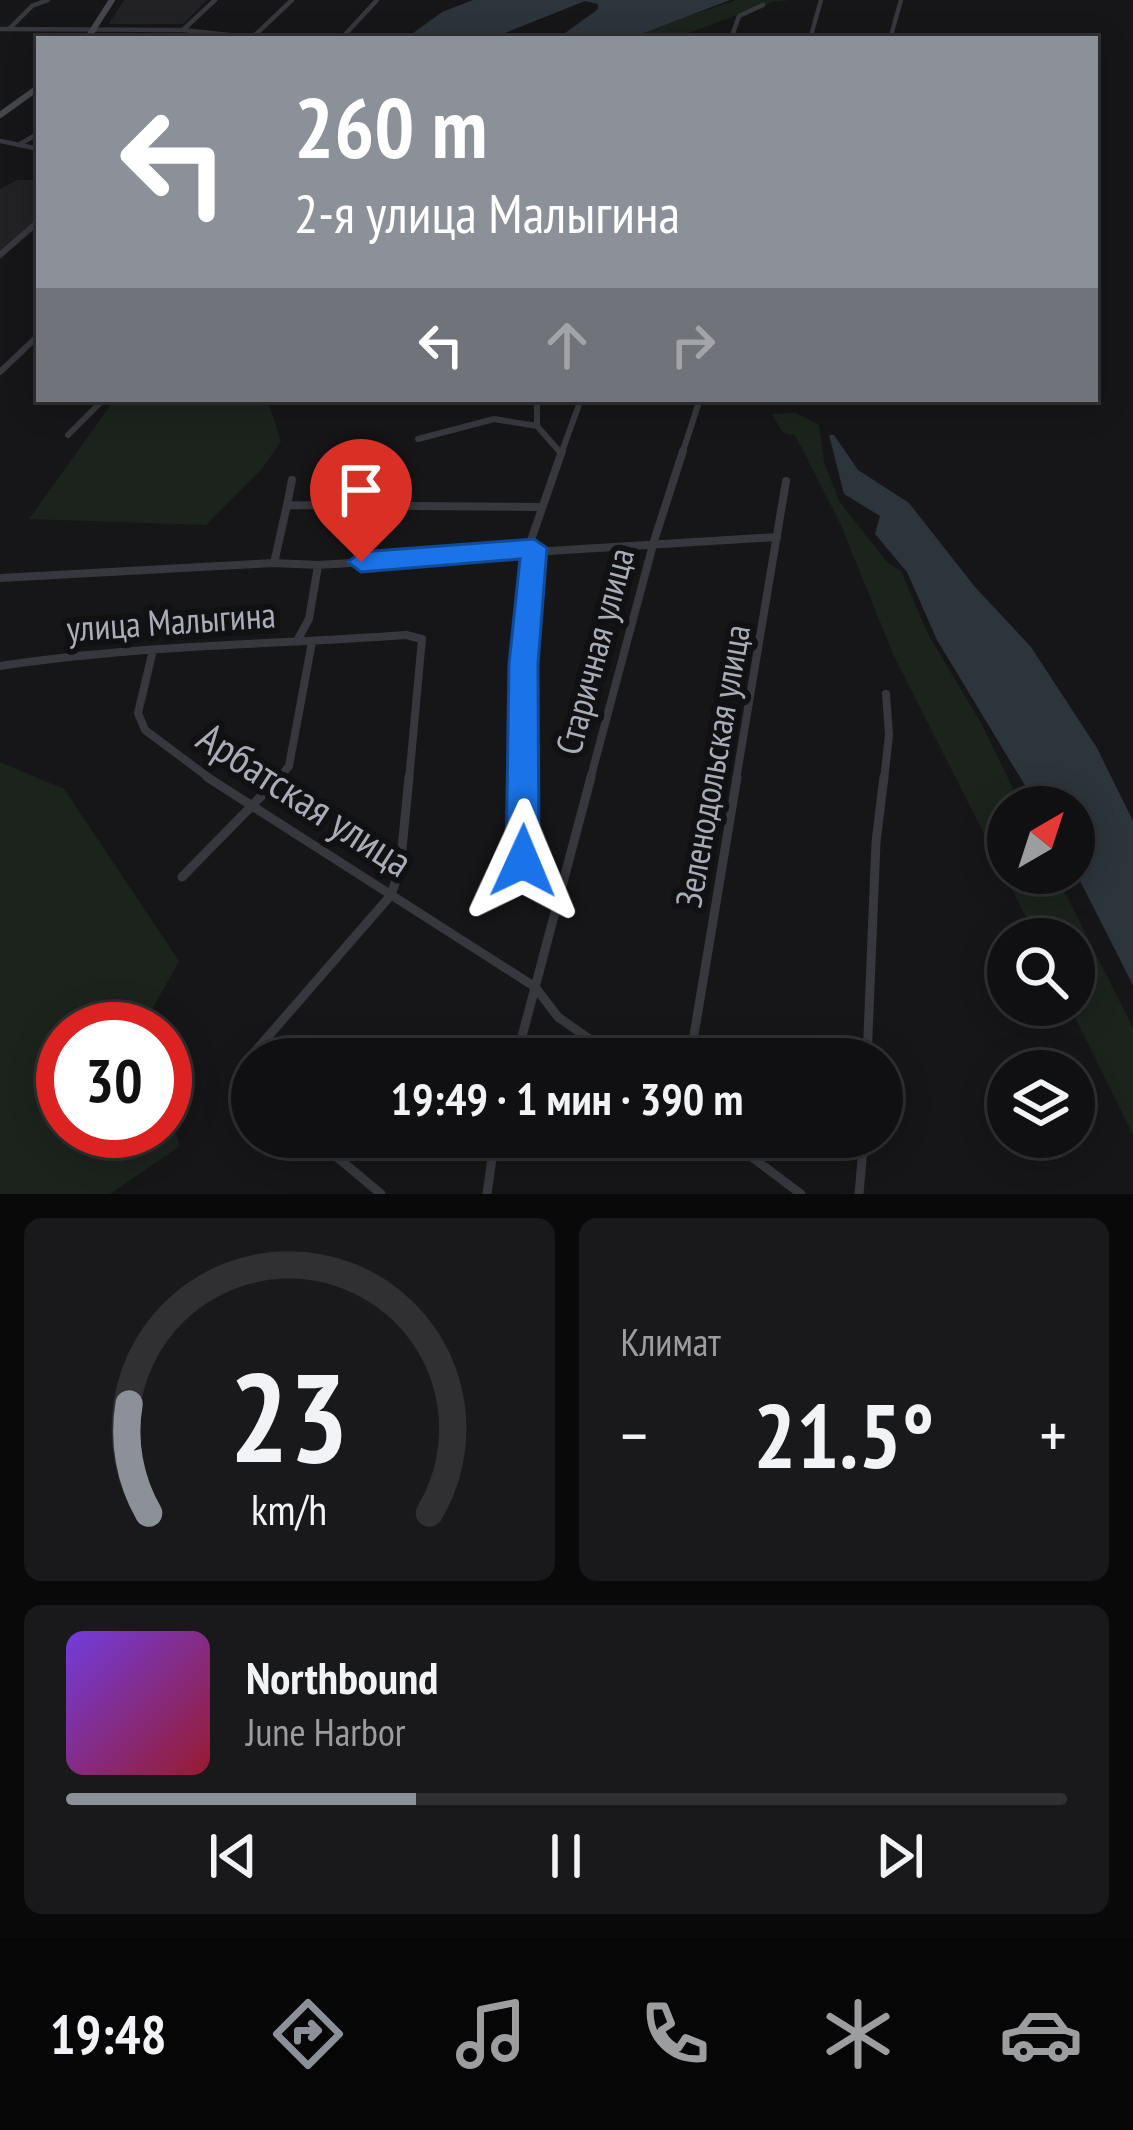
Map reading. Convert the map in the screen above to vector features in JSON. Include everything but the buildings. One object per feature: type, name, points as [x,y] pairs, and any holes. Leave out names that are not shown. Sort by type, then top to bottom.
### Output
[{"type":"main road","points":[[89,36],[112,0]]},
{"type":"main road","points":[[0,116],[36,89]]},
{"type":"street","points":[[8,29],[32,6],[48,0]]},
{"type":"street","points":[[183,30],[215,0]]},
{"type":"street","points":[[252,36],[292,0]]},
{"type":"street","points":[[344,36],[377,0]]},
{"type":"street","points":[[891,36],[901,0]]},
{"type":"street","points":[[811,36],[822,1]]},
{"type":"street","points":[[731,36],[740,18],[763,5]]},
{"type":"street","points":[[108,36],[115,28]]},
{"type":"street","points":[[0,29],[183,30],[231,36]]},
{"type":"street","points":[[188,36],[194,32]]},
{"type":"street","points":[[20,144],[36,135]]},
{"type":"street","points":[[0,141],[36,148]]},
{"type":"street","points":[[0,255],[36,224]]},
{"type":"street","points":[[0,372],[36,338]]},
{"type":"street","points":[[68,435],[101,402]]},
{"type":"street","points":[[537,402],[537,426]]},
{"type":"street","points":[[559,902],[527,872],[521,847],[524,664],[534,548],[530,543],[580,402]]},
{"type":"street","name":"Старичная улица","points":[[522,1038],[655,541],[699,402]]},
{"type":"street","points":[[418,439],[479,422],[523,418],[560,452]]},
{"type":"street","points":[[274,563],[292,480]]},
{"type":"street","name":"Зеленодольская улица","points":[[694,1038],[786,481]]},
{"type":"street","points":[[287,505],[540,507]]},
{"type":"street","points":[[0,578],[274,563],[318,565],[534,548],[777,537]]},
{"type":"street","points":[[298,638],[309,619],[318,565]]},
{"type":"street","name":"улица Малыгина","points":[[0,666],[298,638],[312,642],[418,636],[424,646],[400,868],[392,895]]},
{"type":"street","points":[[182,878],[289,766],[312,642]]},
{"type":"street","name":"Арбатская улица","points":[[153,650],[138,713],[145,730],[200,772],[535,987],[558,1017],[588,1038]]},
{"type":"street","points":[[868,1038],[876,842],[889,736],[886,694]]},
{"type":"street","points":[[267,1038],[392,895]]},
{"type":"street","points":[[338,1158],[381,1194]]},
{"type":"street","points":[[487,1194],[493,1158]]},
{"type":"street","points":[[753,1158],[801,1194]]},
{"type":"street","points":[[859,1194],[862,1158]]},
{"type":"shaded area","points":[[124,0],[207,0],[183,24],[109,24]]},
{"type":"shaded area","points":[[473,0],[730,0],[636,36],[561,36],[598,9],[598,4],[585,1],[498,36],[409,36],[442,12]]},
{"type":"shaded area","points":[[737,0],[791,0],[772,2],[680,36],[636,36]]},
{"type":"shaded area","points":[[17,180],[36,180],[36,221],[0,252],[0,189]]},
{"type":"shaded area","points":[[113,402],[268,402],[281,441],[261,470],[206,525],[29,519]]},
{"type":"shaded area","points":[[796,413],[819,425],[824,462],[839,501],[887,562],[901,571],[928,634],[981,723],[1012,786],[987,786],[987,840],[894,656],[840,523],[795,435],[783,433],[772,414]]},
{"type":"shaded area","points":[[829,435],[834,435],[858,470],[909,503],[975,587],[1031,647],[1097,748],[1133,821],[1133,985],[1087,894],[1095,894],[1095,786],[1025,786],[937,640],[907,572],[875,534],[880,516],[844,494]]},
{"type":"shaded area","points":[[0,762],[64,789],[179,961],[156,1002],[36,1002],[36,1158],[162,1158],[110,1194],[0,1194]]},
{"type":"shaded area","points":[[1014,894],[1066,894],[1078,918],[1026,918]]},
{"type":"shaded area","points":[[1095,952],[1133,1028],[1133,1135],[1079,1026],[1095,1026]]},
{"type":"route","points":[[361,562],[534,548],[524,664],[523,861]]}]
